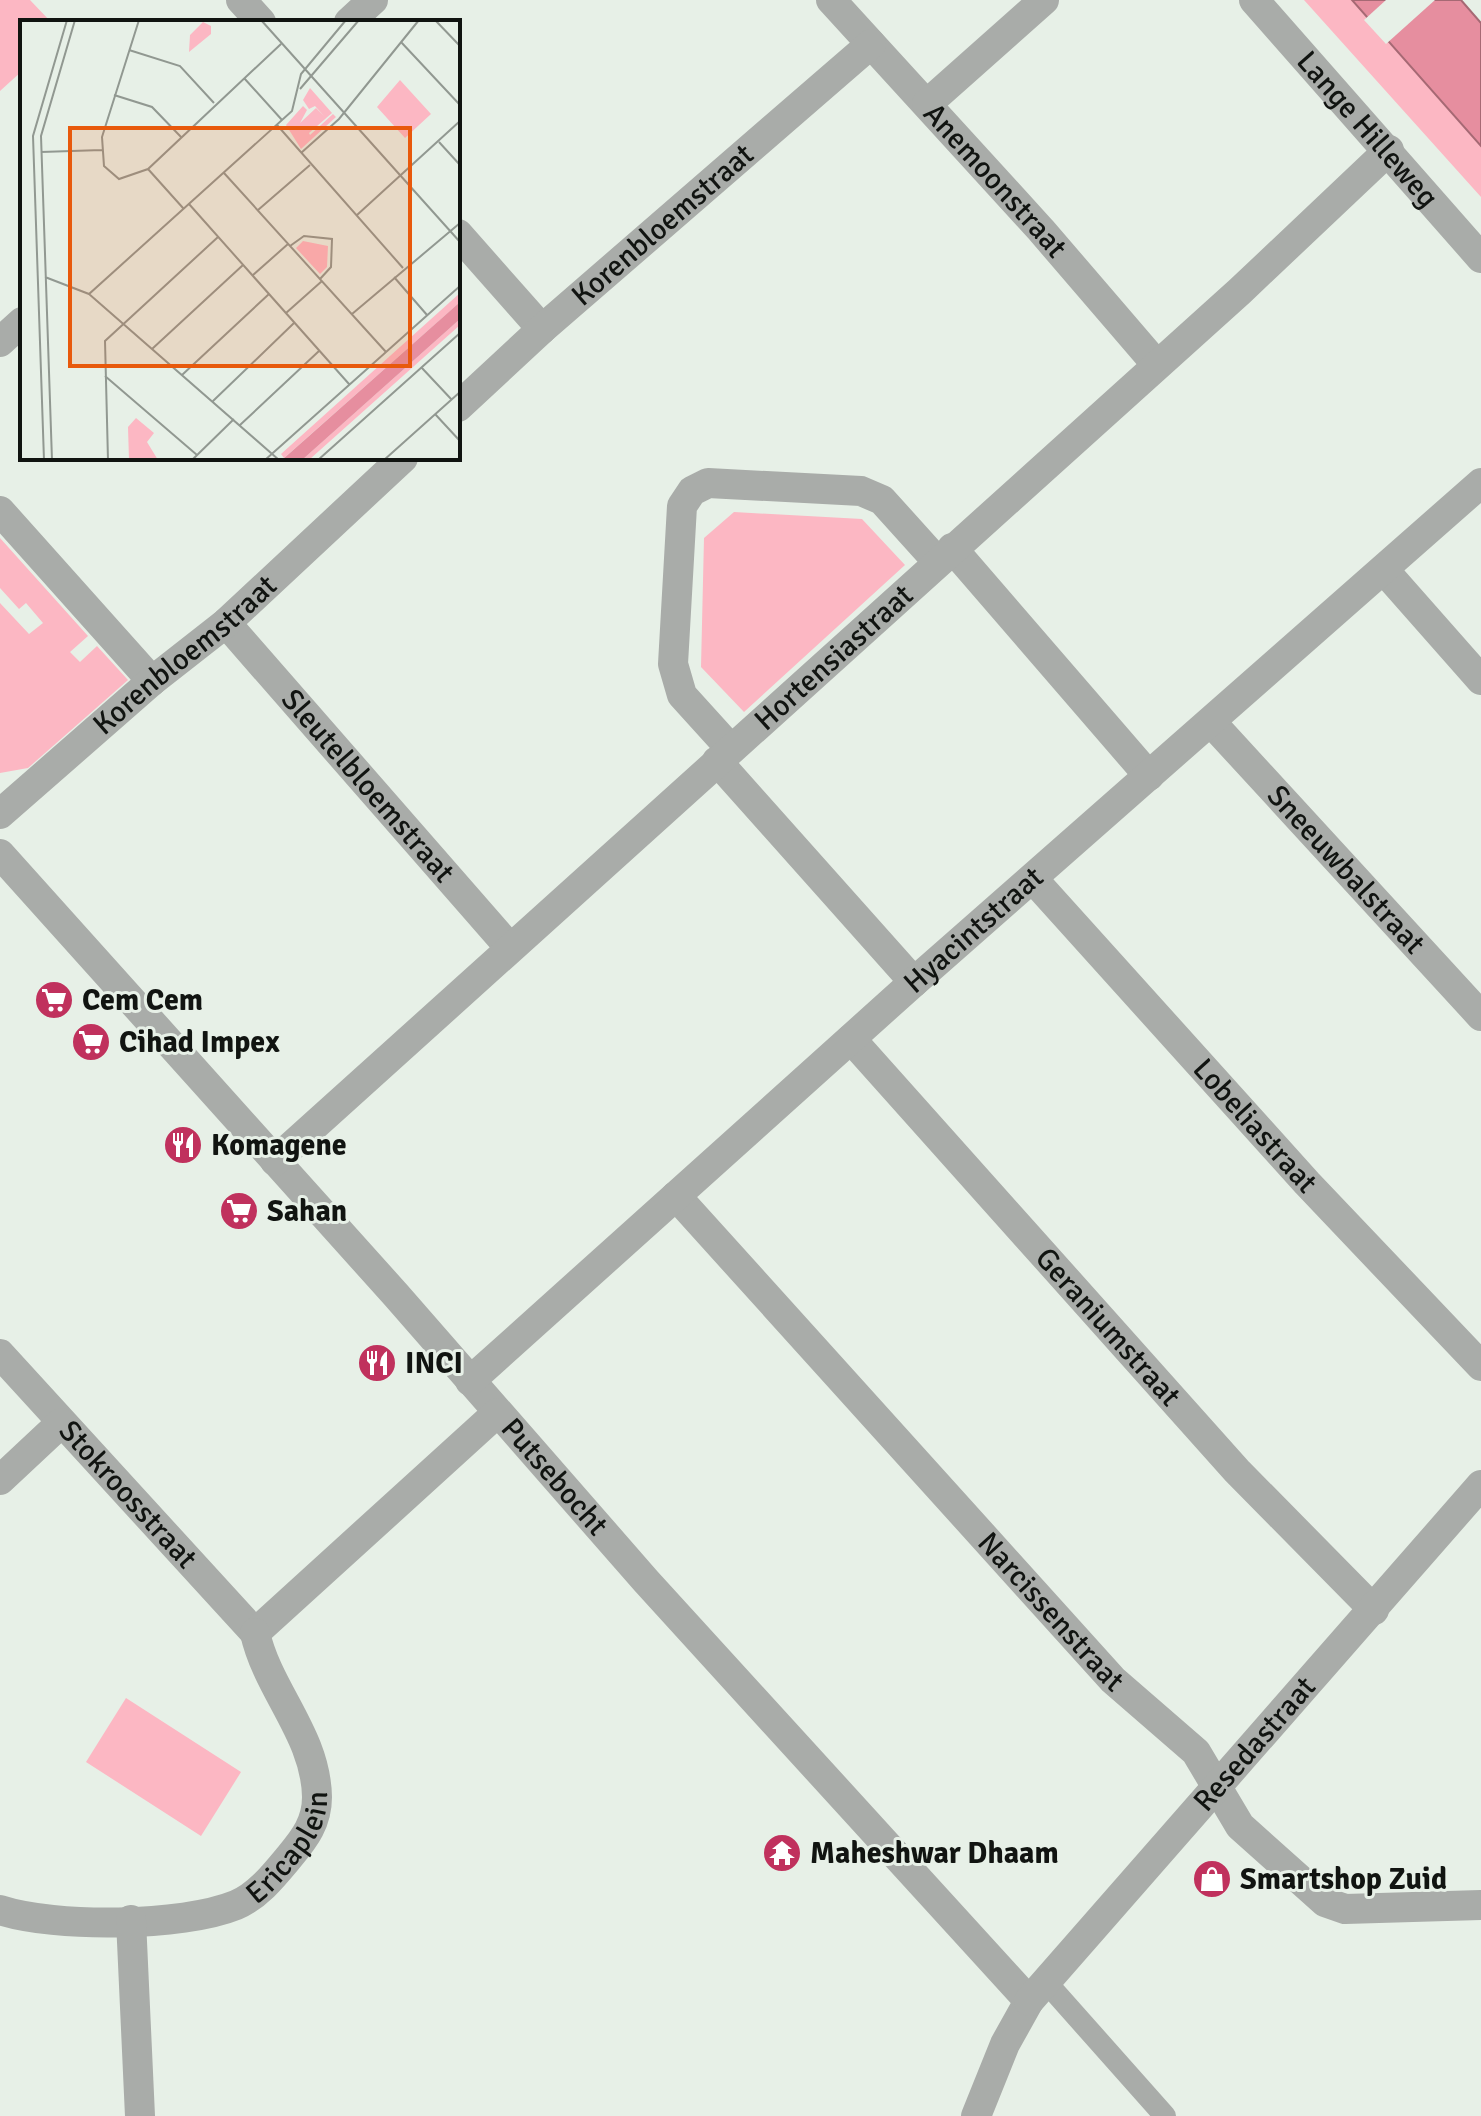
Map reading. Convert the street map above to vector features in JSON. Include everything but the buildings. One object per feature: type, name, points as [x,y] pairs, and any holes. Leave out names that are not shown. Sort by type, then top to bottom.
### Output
[{"type":"street","points":[[241,0],[259,20]]},
{"type":"street","points":[[351,20],[373,0]]},
{"type":"street","name":"Anemoonstraat","points":[[831,0],[1041,230],[1157,365]]},
{"type":"street","points":[[927,104],[1044,0]]},
{"type":"street","name":"Lange Hilleweg","points":[[1254,0],[1481,258]]},
{"type":"street","name":"Korenbloemstraat","points":[[460,405],[542,329],[871,44]]},
{"type":"street","name":"Hortensiastraat","points":[[275,1161],[1157,365],[1389,150]]},
{"type":"street","points":[[460,236],[542,329]]},
{"type":"street","points":[[0,342],[20,324]]},
{"type":"street","name":"Korenbloemstraat","points":[[0,814],[152,681],[226,623],[401,460]]},
{"type":"street","points":[[914,982],[724,754],[682,695],[673,664],[682,506],[692,491],[708,483],[861,491],[882,500],[945,555],[1149,776]]},
{"type":"street","name":"Hyacintstraat","points":[[470,1381],[914,982],[1481,483]]},
{"type":"street","points":[[0,511],[152,681]]},
{"type":"street","points":[[1384,570],[1481,680]]},
{"type":"street","name":"Sleutelbloemstraat","points":[[226,623],[510,948]]},
{"type":"street","name":"Sneeuwbalstraat","points":[[1211,722],[1481,1016]]},
{"type":"street","name":"Putsebocht","points":[[0,854],[497,1413],[1037,1992],[1165,2116]]},
{"type":"street","name":"Lobeliastraat","points":[[1033,879],[1307,1183],[1481,1366]]},
{"type":"street","name":"Geraniumstraat","points":[[851,1039],[1237,1471],[1374,1610]]},
{"type":"street","name":"Narcissenstraat","points":[[676,1196],[1113,1680],[1196,1752],[1240,1826],[1325,1902],[1345,1909],[1481,1905]]},
{"type":"street","name":"Stokroosstraat","points":[[0,1354],[255,1633]]},
{"type":"street","points":[[255,1633],[497,1413]]},
{"type":"street","points":[[0,1480],[61,1423]]},
{"type":"street","name":"Resedastraat","points":[[1037,1992],[1481,1485]]},
{"type":"street","name":"Ericaplein","points":[[0,1910],[51,1921],[131,1920],[207,1912],[237,1905],[262,1886],[308,1834],[315,1816],[314,1772],[293,1715],[261,1659],[255,1633]]},
{"type":"street","points":[[131,1920],[140,2116]]},
{"type":"street","points":[[976,2116],[1005,2044],[1037,1992]]},
{"type":"shaded area","points":[[0,0],[30,0],[49,20],[20,20],[20,73],[0,91]]},
{"type":"shaded area","points":[[1304,0],[1352,0],[1481,146],[1481,197]]},
{"type":"shaded area","points":[[1352,0],[1461,0],[1481,23],[1481,146]]},
{"type":"shaded area","points":[[734,512],[862,519],[905,565],[744,712],[701,667],[704,538]]},
{"type":"shaded area","points":[[0,538],[88,636],[70,652],[80,662],[97,646],[128,680],[28,768],[0,773],[0,603],[29,634],[43,623],[26,603],[19,609],[0,588]]},
{"type":"shaded area","points":[[126,1698],[241,1772],[201,1836],[86,1762]]},
{"type":"pier","points":[[1386,0],[1435,0],[1386,44],[1364,20]]},
{"type":"place","name":"Cem Cem","points":[[54,1000]]},
{"type":"place","name":"Cihad Impex","points":[[91,1042]]},
{"type":"place","name":"Komagene","points":[[183,1145]]},
{"type":"place","name":"Sahan","points":[[239,1211]]},
{"type":"place","name":"INCI","points":[[377,1363]]},
{"type":"place","name":"Maheshwar Dhaam","points":[[782,1853]]},
{"type":"place","name":"Smartshop Zuid","points":[[1212,1879]]}]
